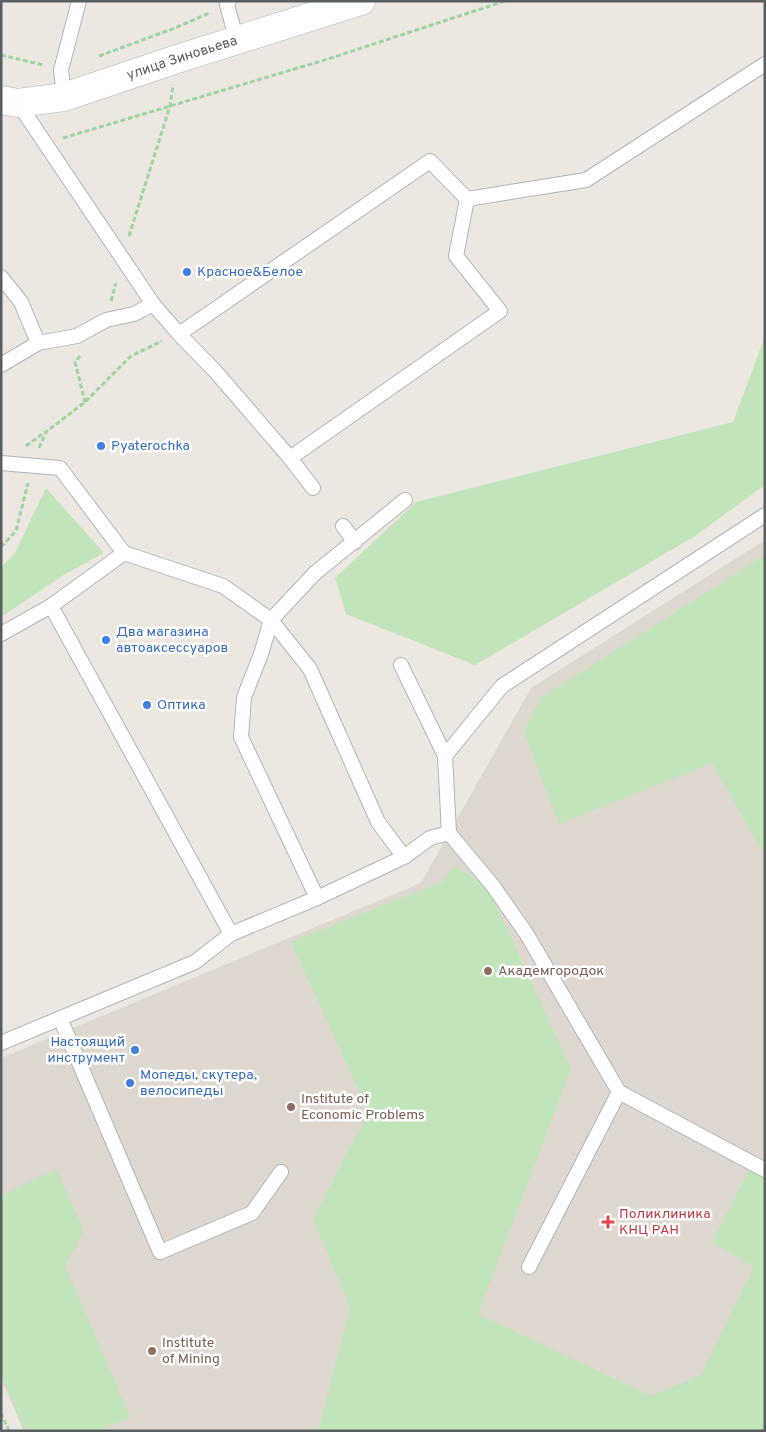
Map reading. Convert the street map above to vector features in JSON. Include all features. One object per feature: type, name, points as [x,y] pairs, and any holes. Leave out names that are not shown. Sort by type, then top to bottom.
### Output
[{"type":"street","name":"улица Зиновьева","points":[[9,101],[64,97],[361,1]]},
{"type":"lane","points":[[64,97],[61,70],[78,1]]},
{"type":"lane","points":[[228,3],[237,41]]},
{"type":"lane","points":[[467,199],[586,180],[765,64]]},
{"type":"lane","points":[[9,101],[38,134],[153,304],[215,371],[290,458],[313,488]]},
{"type":"lane","points":[[179,334],[430,161],[467,199]]},
{"type":"lane","points":[[290,458],[500,311],[456,256],[467,199]]},
{"type":"lane","points":[[1,277],[21,302],[38,343]]},
{"type":"lane","points":[[1,365],[38,343],[77,336],[106,320],[134,314],[153,304]]},
{"type":"lane","points":[[1,463],[60,468],[124,553],[223,586],[271,620],[310,669],[378,822],[404,857]]},
{"type":"lane","points":[[317,898],[241,737],[244,697],[261,654],[271,620],[315,573],[405,500]]},
{"type":"lane","points":[[445,756],[502,686],[765,515]]},
{"type":"lane","points":[[343,526],[355,542]]},
{"type":"lane","points":[[1,634],[51,606],[124,553]]},
{"type":"lane","points":[[51,606],[231,934]]},
{"type":"lane","points":[[401,665],[445,756],[449,833],[493,886],[526,933],[619,1092],[765,1170]]},
{"type":"lane","points":[[1,1043],[195,962],[231,934],[317,898],[404,857],[430,838],[449,833]]},
{"type":"lane","points":[[60,1018],[160,1252],[252,1213],[281,1172]]},
{"type":"lane","points":[[529,1268],[619,1092]]},
{"type":"path","points":[[38,134],[60,138],[328,59],[506,1]]},
{"type":"path","points":[[1,55],[61,70],[175,28],[228,3]]},
{"type":"path","points":[[106,320],[122,257],[170,106],[174,86]]},
{"type":"path","points":[[1,547],[16,531],[33,465],[46,432],[85,402],[131,356],[179,334]]},
{"type":"path","points":[[80,355],[75,362],[85,402]]},
{"type":"path","points":[[1,1413],[9,1431]]},
{"type":"shaded area","name":"Академгородок","points":[[765,540],[765,1431],[24,1431],[1,1379],[1,1058],[421,883],[531,688]]},
{"type":"green space","points":[[765,336],[765,485],[695,536],[475,665],[346,614],[335,578],[416,502],[733,422]]},
{"type":"green space","points":[[46,488],[104,553],[65,574],[1,617],[1,568],[15,553]]},
{"type":"green space","points":[[765,555],[765,856],[712,763],[559,824],[524,733],[539,699]]},
{"type":"green space","points":[[454,866],[487,885],[571,1069],[478,1314],[651,1396],[701,1375],[754,1267],[712,1242],[749,1170],[765,1178],[765,1431],[318,1431],[350,1307],[313,1219],[364,1121],[365,1104],[291,942],[442,882]]},
{"type":"green space","points":[[56,1169],[84,1231],[65,1266],[130,1417],[97,1431],[24,1431],[1,1373],[1,1196]]},
{"type":"place","name":"Красное&Белое","points":[[187,272]]},
{"type":"place","name":"Pyaterochka","points":[[101,446]]},
{"type":"place","name":"Два магазина автоаксессуаров","points":[[106,640]]},
{"type":"place","name":"Оптика","points":[[147,705]]},
{"type":"place","name":"Академгородок","points":[[488,971]]},
{"type":"place","name":"Настоящий инструмент","points":[[135,1050]]},
{"type":"place","name":"Мопеды, скутера, велосипеды","points":[[130,1083]]},
{"type":"place","name":"Institute of Economic Problems","points":[[291,1107]]},
{"type":"place","name":"Поликлиника КНЦ РАН","points":[[608,1222]]},
{"type":"place","name":"Institute of Mining","points":[[152,1351]]}]
